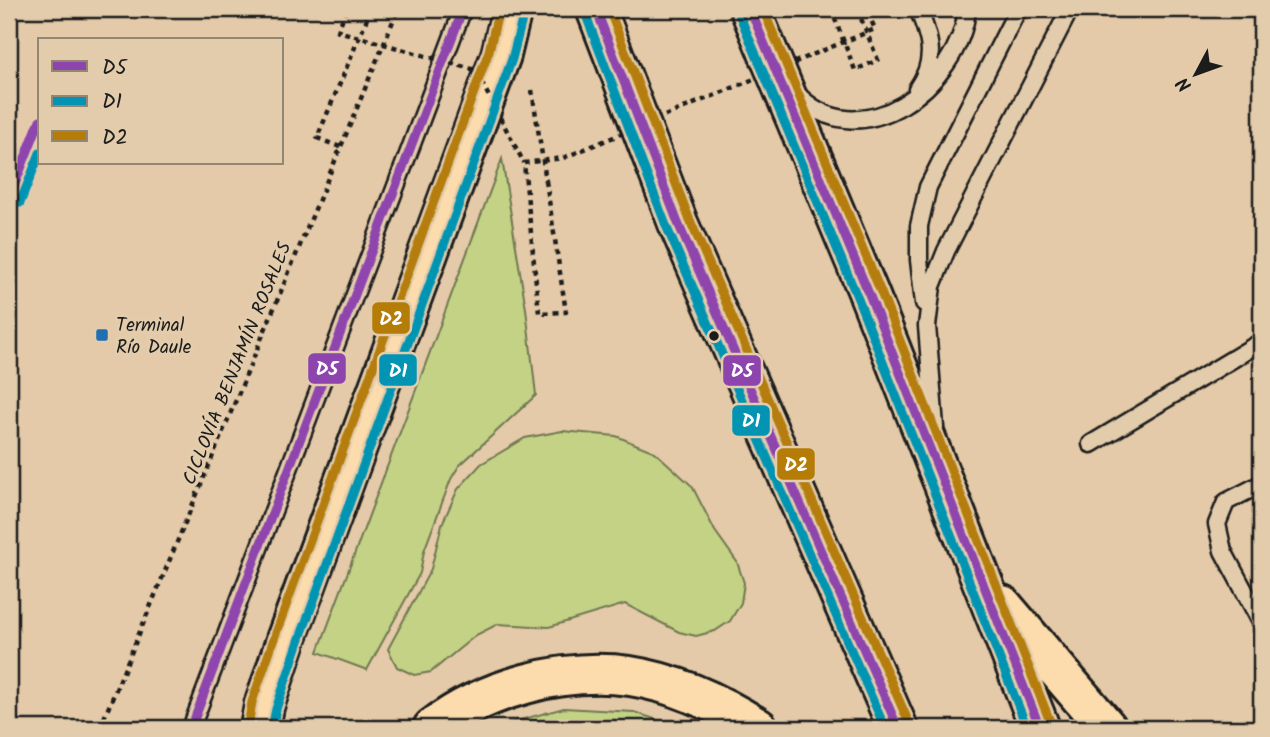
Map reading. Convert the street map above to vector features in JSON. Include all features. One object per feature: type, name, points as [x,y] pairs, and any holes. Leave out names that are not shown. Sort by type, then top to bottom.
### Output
[{"type":"main road","points":[[260,728],[264,706],[287,637],[501,55],[512,9]]},
{"type":"main road","points":[[596,9],[678,223],[898,728]]},
{"type":"main road","points":[[750,9],[869,294],[1040,728]]},
{"type":"main road","points":[[984,584],[1107,728]]},
{"type":"main road","points":[[432,728],[491,695],[538,681],[586,675],[630,676],[669,685],[714,702],[758,728]]},
{"type":"lane","points":[[191,728],[463,9]]},
{"type":"lane","points":[[903,104],[919,85],[929,65],[929,35],[918,9]]},
{"type":"lane","points":[[773,64],[806,104],[825,115],[848,121],[867,119],[919,94],[946,66],[962,33],[967,9]]},
{"type":"lane","points":[[949,498],[936,435],[919,261],[919,226],[928,187],[1018,9]]},
{"type":"lane","points":[[927,326],[932,286],[946,251],[1070,9]]},
{"type":"lane","points":[[1091,444],[1261,342]]},
{"type":"lane","points":[[1261,484],[1226,502],[1217,524],[1223,551],[1261,622]]},
{"type":"path","points":[[346,9],[338,31],[475,70],[524,163],[539,313],[566,312],[531,86],[501,55]]},
{"type":"path","points":[[340,148],[317,138],[371,9]]},
{"type":"path","name":"CICLOVÍA BENJAMÍN ROSALES","points":[[100,728],[398,9]]},
{"type":"path","points":[[831,9],[855,70],[878,60],[857,9]]},
{"type":"path","points":[[524,163],[563,158],[875,29],[866,9]]},
{"type":"green space","points":[[502,159],[526,309],[536,395],[459,466],[451,479],[424,551],[420,573],[367,670],[318,652]]},
{"type":"green space","points":[[562,431],[616,436],[655,452],[692,486],[715,531],[737,562],[744,583],[741,603],[730,621],[715,631],[696,636],[679,632],[625,604],[549,627],[498,624],[476,635],[431,672],[414,675],[397,667],[388,649],[431,569],[442,524],[458,489],[481,464],[525,438]]},
{"type":"green space","points":[[564,708],[634,712],[681,728],[491,728]]},
{"type":"transit line","name":"D5","points":[[191,728],[463,9]]},
{"type":"transit line","name":"D2","points":[[248,726],[252,702],[276,633],[489,51],[499,9]]},
{"type":"transit line","name":"D5","points":[[596,9],[678,223],[898,728]]},
{"type":"transit line","name":"D2","points":[[609,9],[689,218],[909,723]]},
{"type":"transit line","name":"D5","points":[[750,9],[869,294],[1040,728]]},
{"type":"transit line","name":"D2","points":[[763,9],[880,290],[1051,724]]},
{"type":"transit line","name":"D1","points":[[272,728],[299,641],[512,59],[524,12]]},
{"type":"transit line","name":"D1","points":[[585,13],[667,228],[885,728]]},
{"type":"transit line","name":"D1","points":[[739,14],[858,299],[1027,728]]},
{"type":"transit line","name":"D5","points":[[9,199],[38,125]]},
{"type":"transit line","name":"D1","points":[[20,203],[38,158]]},
{"type":"place","name":"Terminal Río Daule","points":[[102,335]]}]
